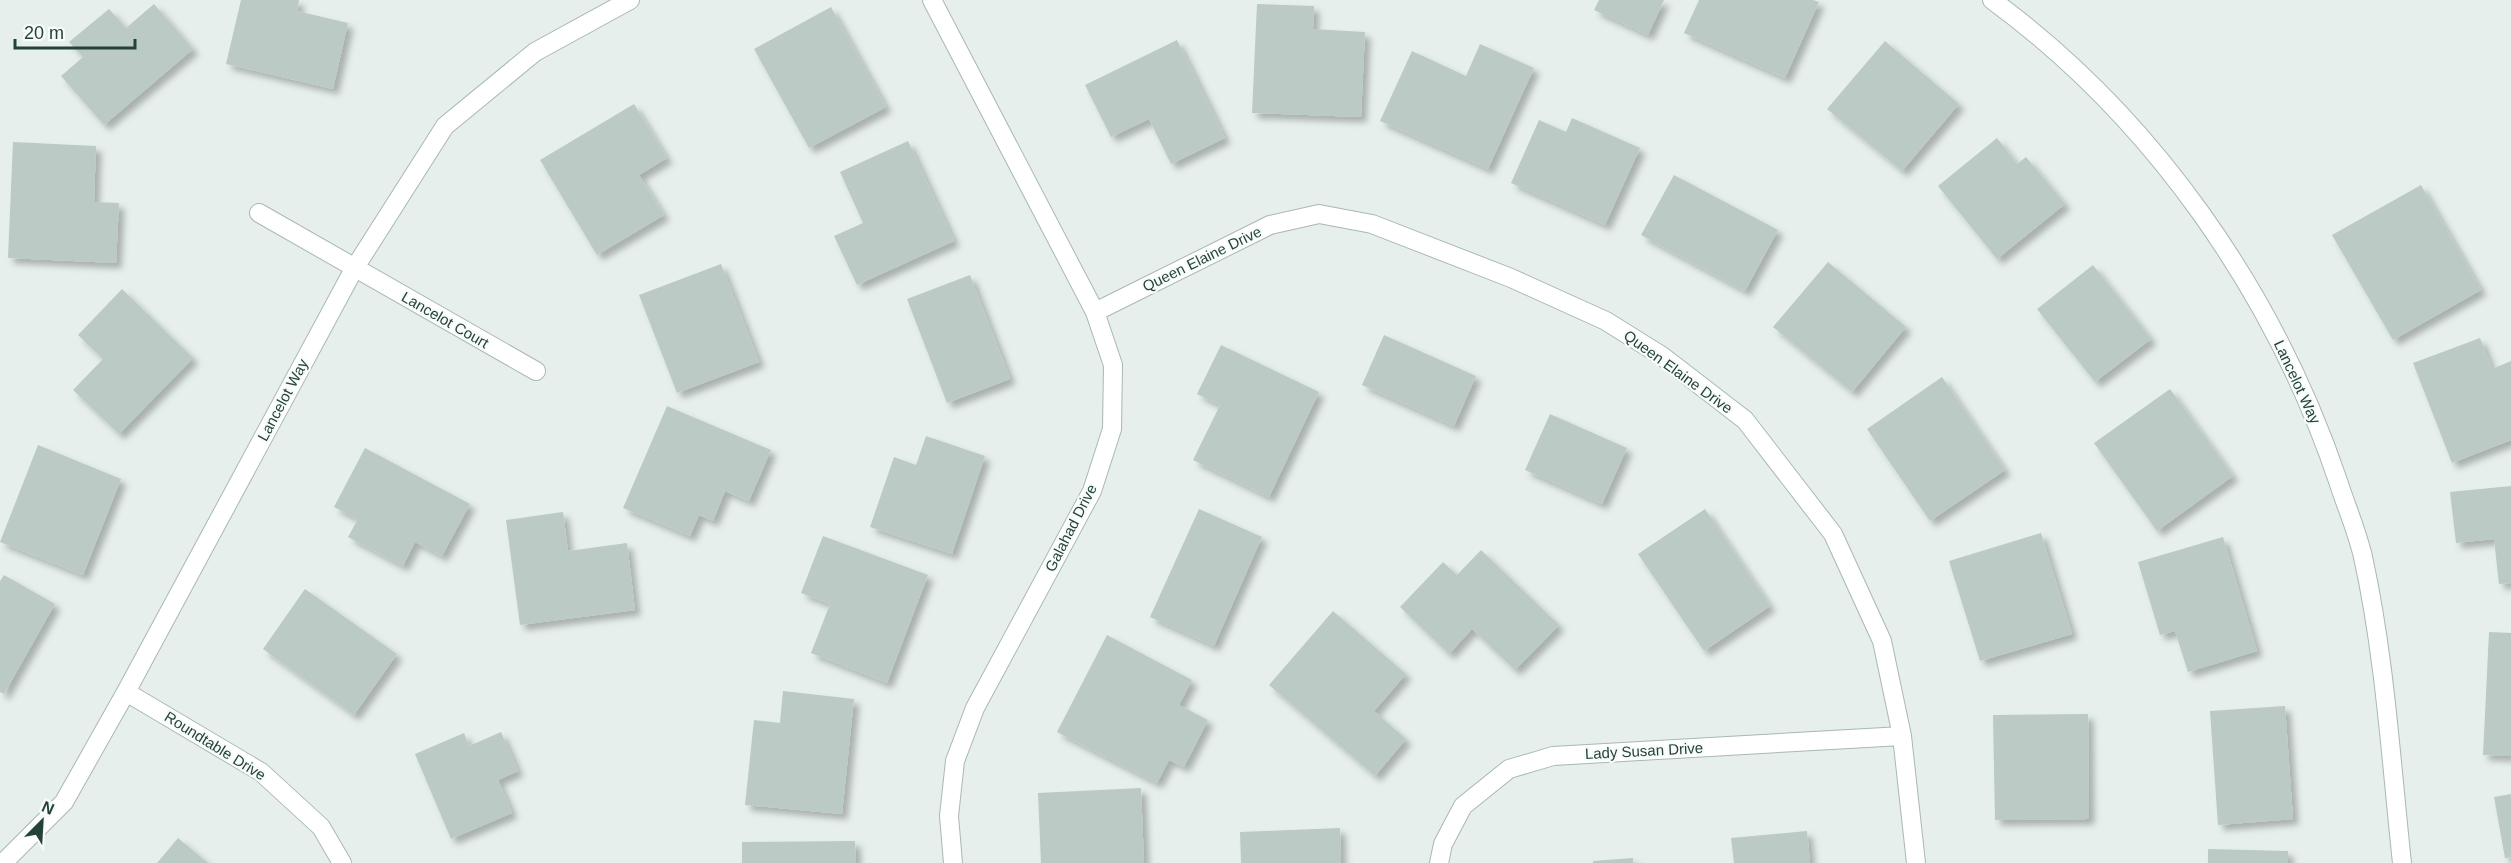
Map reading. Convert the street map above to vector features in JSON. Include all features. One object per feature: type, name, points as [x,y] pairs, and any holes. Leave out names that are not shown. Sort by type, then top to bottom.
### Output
[{"type":"street","name":"Lancelot Way","points":[[3,863],[64,802],[126,692],[354,269],[445,126],[535,52],[630,0]]},
{"type":"street","name":"Galahad Drive","points":[[932,0],[1095,312],[1113,365],[1112,429],[1092,491],[975,708],[955,761],[949,816],[953,863]]},
{"type":"street","name":"Lancelot Way","points":[[1992,0],[2034,31],[2122,114],[2201,211],[2263,310],[2322,435],[2363,555],[2381,666],[2402,863]]},
{"type":"street","name":"Lancelot Court","points":[[259,213],[536,371]]},
{"type":"street","name":"Queen Elaine Drive","points":[[1095,312],[1270,225],[1319,214],[1372,224],[1511,278],[1606,321],[1662,357],[1745,420],[1833,534],[1882,641],[1902,736],[1916,863]]},
{"type":"street","name":"Roundtable Drive","points":[[126,692],[261,772],[321,827],[342,863]]},
{"type":"street","name":"Lady Susan Drive","points":[[1439,863],[1443,844],[1463,806],[1509,769],[1553,756],[1902,736]]},
{"type":"building","points":[[241,0],[299,0],[297,11],[348,23],[333,89],[226,64]]},
{"type":"building","points":[[1599,0],[1664,0],[1648,35],[1594,10]]},
{"type":"building","points":[[1699,0],[1813,0],[1819,2],[1785,78],[1684,33]]},
{"type":"building","points":[[154,4],[193,49],[104,125],[61,76],[83,57],[69,42],[109,9],[126,28]]},
{"type":"building","points":[[1257,4],[1314,6],[1313,29],[1365,32],[1361,117],[1252,113]]},
{"type":"building","points":[[831,7],[886,107],[809,148],[754,49]]},
{"type":"building","points":[[1177,40],[1225,138],[1171,164],[1149,119],[1111,137],[1085,85]]},
{"type":"building","points":[[1885,41],[1959,104],[1902,171],[1827,109]]},
{"type":"building","points":[[1480,44],[1534,68],[1488,169],[1380,121],[1412,51],[1466,76]]},
{"type":"building","points":[[634,104],[667,158],[639,175],[664,215],[597,255],[540,160]]},
{"type":"building","points":[[1572,118],[1640,148],[1605,225],[1511,183],[1539,120],[1566,132]]},
{"type":"building","points":[[1997,138],[2017,164],[2026,157],[2065,204],[1997,259],[1938,186]]},
{"type":"building","points":[[908,141],[954,241],[857,285],[834,236],[863,223],[840,172]]},
{"type":"building","points":[[13,142],[96,146],[94,202],[119,203],[116,263],[8,258]]},
{"type":"building","points":[[1674,175],[1778,230],[1745,291],[1641,235]]},
{"type":"building","points":[[2421,185],[2481,290],[2393,340],[2332,235]]},
{"type":"building","points":[[1828,262],[1906,327],[1852,392],[1773,327]]},
{"type":"building","points":[[721,264],[759,362],[677,393],[639,295]]},
{"type":"building","points":[[2093,265],[2151,339],[2095,382],[2037,309]]},
{"type":"building","points":[[970,275],[1010,379],[947,403],[907,299]]},
{"type":"building","points":[[122,289],[193,358],[119,434],[73,390],[103,359],[78,335]]},
{"type":"building","points":[[1384,335],[1476,376],[1454,426],[1362,385]]},
{"type":"building","points":[[2480,338],[2492,369],[2511,361],[2511,440],[2452,463],[2413,363]]},
{"type":"building","points":[[1221,345],[1319,392],[1269,497],[1193,460],[1220,405],[1197,394]]},
{"type":"building","points":[[1942,377],[2005,470],[1930,521],[1867,429]]},
{"type":"building","points":[[2170,389],[2233,476],[2157,531],[2094,443]]},
{"type":"building","points":[[667,406],[771,450],[749,501],[725,491],[713,521],[699,515],[690,536],[623,508]]},
{"type":"building","points":[[1550,414],[1627,448],[1602,504],[1525,470]]},
{"type":"building","points":[[926,436],[985,456],[952,554],[870,527],[894,457],[916,465]]},
{"type":"building","points":[[38,445],[121,479],[83,575],[0,542]]},
{"type":"building","points":[[365,448],[470,504],[442,556],[415,542],[403,566],[348,537],[358,519],[334,507]]},
{"type":"building","points":[[2511,486],[2511,583],[2499,584],[2494,539],[2456,543],[2450,492]]},
{"type":"building","points":[[1199,509],[1262,537],[1214,646],[1150,617]]},
{"type":"building","points":[[1705,509],[1770,606],[1704,651],[1638,554]]},
{"type":"building","points":[[563,512],[568,551],[627,543],[635,610],[520,625],[506,520]]},
{"type":"building","points":[[2041,533],[2072,634],[1980,661],[1949,561]]},
{"type":"building","points":[[823,536],[928,575],[887,683],[811,653],[830,604],[801,593]]},
{"type":"building","points":[[2223,537],[2257,651],[2188,672],[2175,631],[2160,635],[2138,562]]},
{"type":"building","points":[[1481,550],[1559,625],[1515,670],[1472,629],[1449,654],[1400,607],[1443,562],[1457,575]]},
{"type":"building","points":[[4,575],[55,604],[4,694],[0,692],[0,581]]},
{"type":"building","points":[[305,589],[397,654],[354,715],[263,649]]},
{"type":"building","points":[[1333,611],[1406,674],[1374,711],[1406,739],[1375,776],[1269,685]]},
{"type":"building","points":[[2489,632],[2511,633],[2511,756],[2483,755]]},
{"type":"building","points":[[1107,635],[1192,680],[1179,705],[1208,720],[1184,767],[1169,760],[1157,783],[1057,732]]},
{"type":"building","points":[[783,691],[854,699],[842,814],[745,805],[754,720],[780,723]]},
{"type":"building","points":[[2285,706],[2293,819],[2218,825],[2210,711]]},
{"type":"building","points":[[2088,714],[2089,819],[1995,820],[1993,715]]},
{"type":"building","points":[[501,732],[518,771],[498,780],[512,813],[451,839],[415,754],[464,733],[469,746]]},
{"type":"building","points":[[1141,788],[1144,863],[1041,863],[1038,793]]},
{"type":"building","points":[[2511,794],[2511,857],[2505,858],[2494,797]]},
{"type":"building","points":[[1340,828],[1341,863],[1241,863],[1240,832]]},
{"type":"building","points":[[1807,831],[1810,863],[1734,863],[1731,838]]},
{"type":"building","points":[[178,838],[208,863],[157,863]]},
{"type":"building","points":[[855,841],[856,863],[742,863],[742,842]]},
{"type":"building","points":[[2208,849],[2288,851],[2288,863],[2208,863]]},
{"type":"building","points":[[1633,858],[1633,863],[1593,863],[1593,861]]}]
